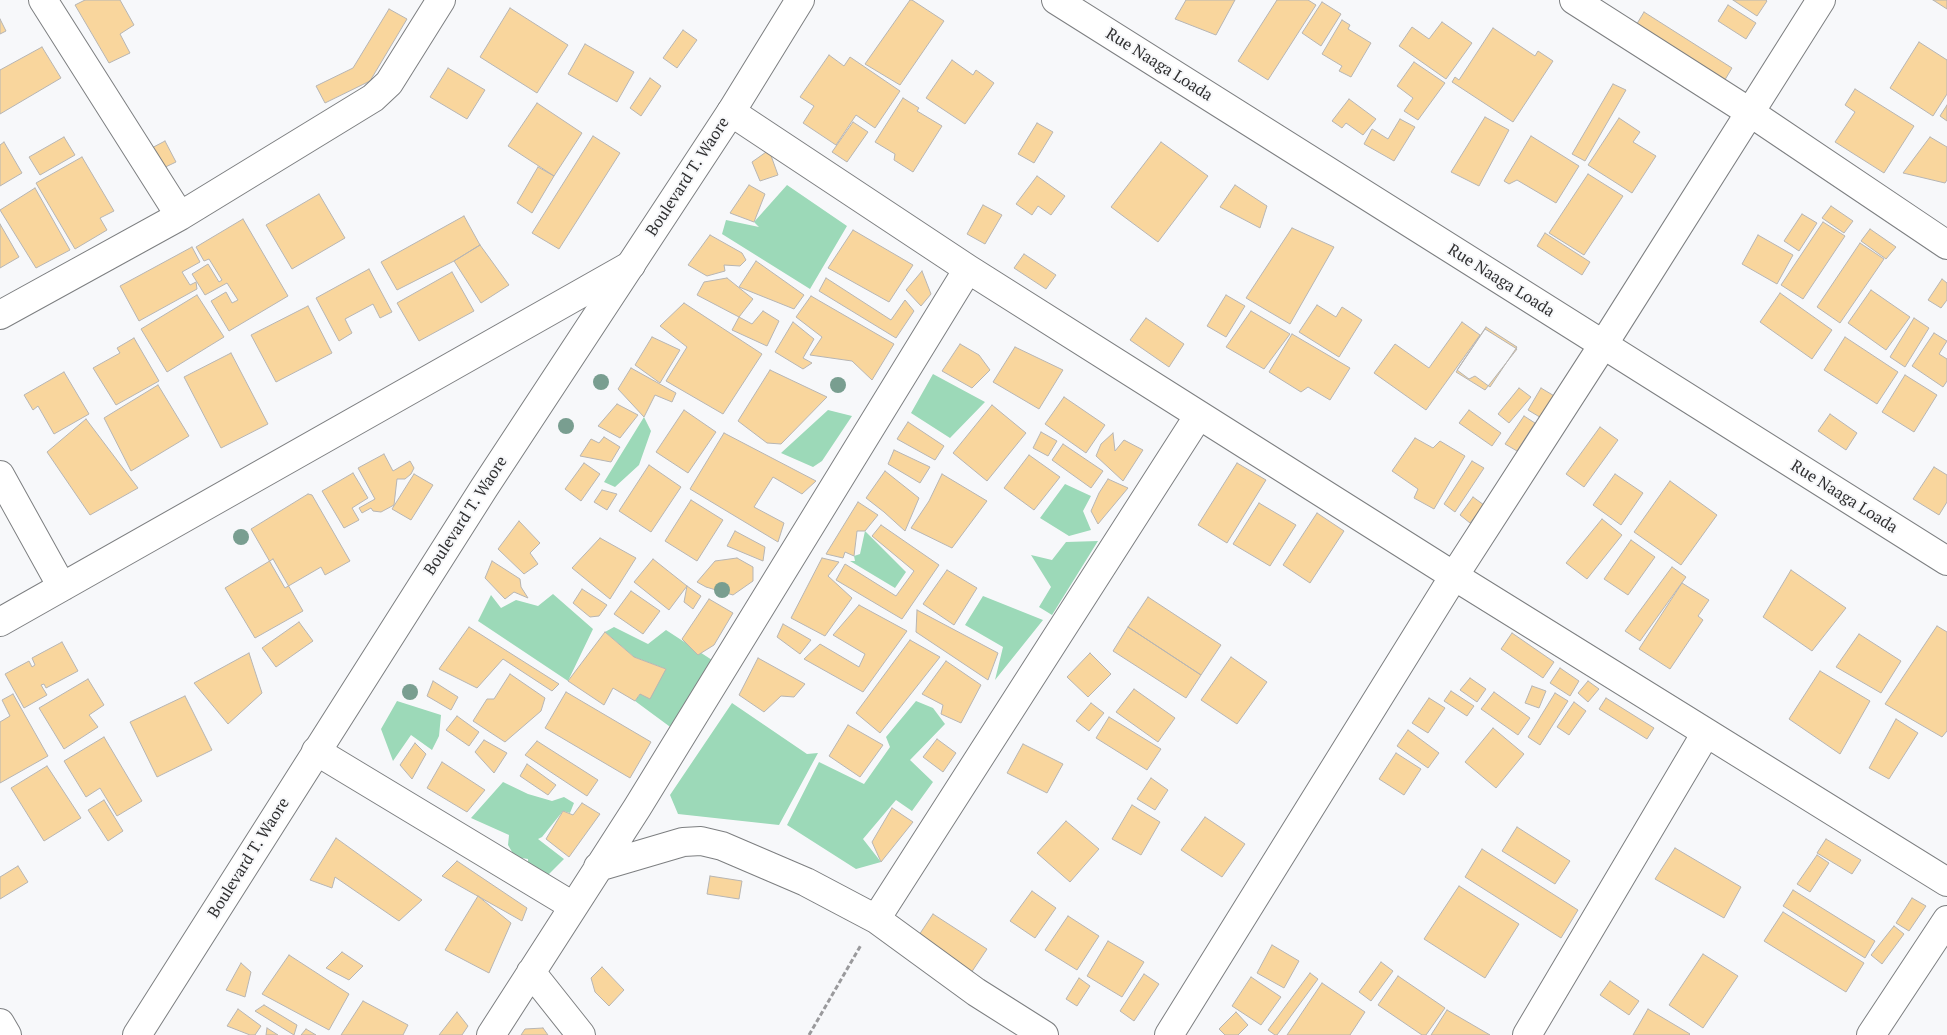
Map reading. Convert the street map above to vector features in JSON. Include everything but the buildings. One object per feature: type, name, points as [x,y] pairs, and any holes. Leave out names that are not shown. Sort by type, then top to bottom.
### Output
[{"type":"street","points":[[43,0],[180,216]]},
{"type":"street","points":[[0,316],[180,216],[373,98],[389,83],[441,0]]},
{"type":"street","name":"Boulevard T. Waore","points":[[137,1035],[484,488],[731,112],[800,0]]},
{"type":"street","name":"Rue Naaga Loada","points":[[1056,0],[1947,561]]},
{"type":"street","points":[[1574,0],[1751,112],[1947,245]]},
{"type":"street","points":[[1169,1035],[1454,576],[1604,345],[1821,0]]},
{"type":"street","points":[[731,112],[968,269],[1454,576],[1947,882]]},
{"type":"street","points":[[0,622],[631,265]]},
{"type":"street","points":[[491,1035],[637,808],[968,269]]},
{"type":"street","points":[[876,920],[1199,415]]},
{"type":"street","points":[[0,475],[62,587]]},
{"type":"street","points":[[1527,1035],[1706,733]]},
{"type":"street","points":[[316,751],[573,906]]},
{"type":"street","points":[[598,867],[683,842],[701,841],[722,846],[806,882],[876,920],[976,992],[1044,1035]]},
{"type":"street","points":[[1871,1035],[1947,920]]},
{"type":"street","points":[[530,972],[581,1035]]},
{"type":"street","points":[[0,1023],[7,1035]]},
{"type":"path","points":[[808,1035],[876,920]]},
{"type":"green space","points":[[787,185],[847,226],[810,289],[722,234],[726,220],[759,227],[754,222]]},
{"type":"green space","points":[[933,374],[985,402],[950,438],[911,413]]},
{"type":"green space","points":[[828,410],[852,416],[822,461],[813,467],[781,453]]},
{"type":"green space","points":[[644,417],[651,431],[639,465],[615,487],[604,482]]},
{"type":"green space","points":[[1065,484],[1091,496],[1083,511],[1091,530],[1069,536],[1040,518]]},
{"type":"green space","points":[[865,531],[906,572],[895,588],[850,561],[855,561],[854,556],[860,554]]},
{"type":"green space","points":[[1098,541],[1052,615],[1039,607],[1051,587],[1031,555],[1052,560],[1066,542]]},
{"type":"green space","points":[[553,594],[593,629],[568,681],[478,621],[491,595],[501,608],[516,600],[538,606]]},
{"type":"green space","points":[[983,596],[1043,620],[995,680],[1003,647],[965,625]]},
{"type":"green space","points":[[614,627],[648,644],[666,630],[712,660],[673,729],[635,701],[666,669],[634,657],[605,632]]},
{"type":"green space","points":[[397,701],[441,715],[439,736],[432,750],[411,735],[393,761],[381,729]]},
{"type":"green space","points":[[916,701],[933,708],[945,724],[910,760],[933,782],[912,811],[896,800],[863,839],[881,862],[856,869],[787,825],[819,762],[864,784],[890,747],[886,737]]},
{"type":"green space","points":[[732,703],[807,754],[818,753],[779,825],[678,814],[670,795]]},
{"type":"green space","points":[[503,782],[528,794],[552,801],[564,797],[574,803],[570,813],[563,811],[542,837],[538,839],[564,859],[547,876],[528,869],[528,859],[515,857],[508,845],[509,835],[471,818]]}]
